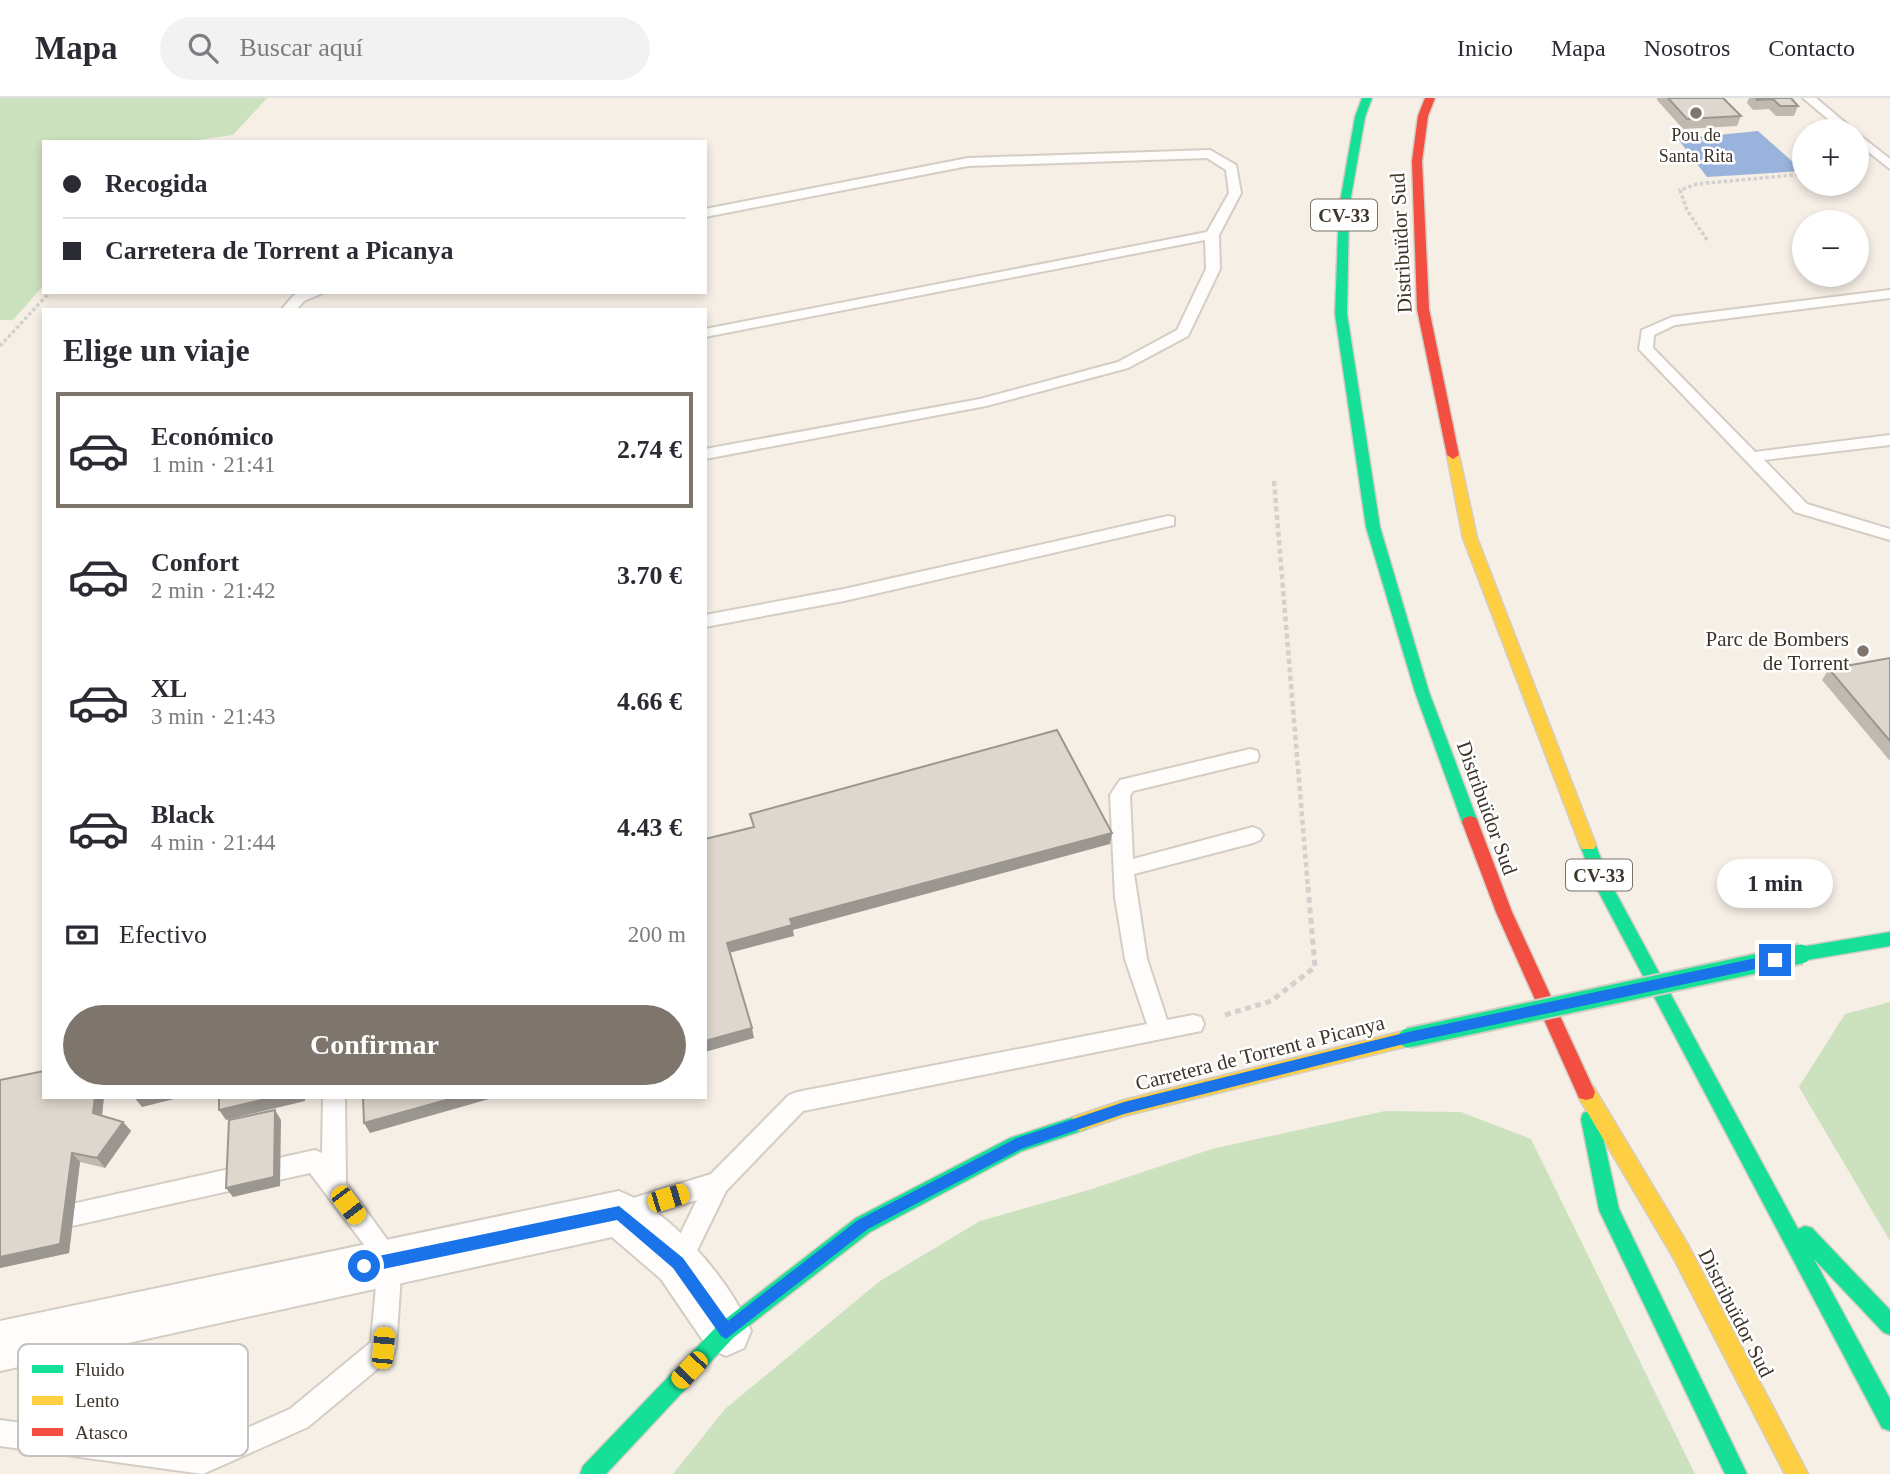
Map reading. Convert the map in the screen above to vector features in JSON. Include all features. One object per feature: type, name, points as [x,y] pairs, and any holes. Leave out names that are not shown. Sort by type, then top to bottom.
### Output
[{"type":"main road","name":"Distribuïdor Sud","points":[[1367,98],[1360,117],[1344,208],[1341,314],[1373,527],[1422,692],[1503,912],[1584,1089],[1680,1250],[1797,1474]]},
{"type":"main road","name":"Distribuïdor Sud","points":[[1430,98],[1423,116],[1417,161],[1423,309],[1470,537],[1603,886],[1890,1420]]},
{"type":"main road","name":"Carretera de Torrent a Picanya","points":[[591,1474],[726,1331],[863,1225],[1017,1144],[1124,1108],[1408,1038],[1801,954],[1890,939]]},
{"type":"main road","name":"Carretera de Torrent a Picanya","points":[[1801,954],[1865,960]]},
{"type":"main road","points":[[1584,1089],[1609,1210],[1736,1474]]},
{"type":"main road","points":[[1767,1195],[1890,1325]]},
{"type":"street","points":[[0,1346],[390,1260],[619,1213],[678,1263],[726,1331]]},
{"type":"lane","points":[[1809,98],[1834,119]]},
{"type":"lane","points":[[1869,147],[1890,165]]},
{"type":"lane","points":[[707,213],[968,162],[1210,154],[1232,168],[1235,193],[1212,235],[1213,269],[1183,332],[1123,365],[981,403],[707,454]]},
{"type":"lane","points":[[707,333],[1158,243],[1212,235]]},
{"type":"lane","points":[[290,308],[299,298],[312,294]]},
{"type":"lane","points":[[1890,294],[1672,321],[1647,333],[1646,349],[1801,508],[1890,535]]},
{"type":"lane","points":[[1752,457],[1890,440]]},
{"type":"lane","points":[[707,621],[844,595],[1168,521]]},
{"type":"lane","points":[[1160,1031],[1136,959],[1124,869],[1120,795],[1127,785],[1250,755]]},
{"type":"lane","points":[[1124,869],[1253,835]]},
{"type":"lane","points":[[678,1263],[718,1183],[797,1102],[1193,1024]]},
{"type":"lane","points":[[334,1099],[334,1186]]},
{"type":"lane","points":[[0,1231],[315,1161],[390,1260],[383,1348],[299,1418],[248,1441]]},
{"type":"lane","points":[[619,1213],[718,1183]]},
{"type":"lane","points":[[0,1433],[18,1435]]},
{"type":"lane","points":[[166,1456],[202,1461],[213,1456]]},
{"type":"path","points":[[1707,240],[1687,210],[1680,190],[1697,184],[1792,175]]},
{"type":"path","points":[[0,346],[48,294]]},
{"type":"path","points":[[1193,1024],[1271,1001],[1315,967],[1274,481]]},
{"type":"green space","points":[[0,98],[267,98],[233,135],[198,140],[42,140],[42,287],[13,320],[0,320]]},
{"type":"green space","points":[[1890,1002],[1890,1241],[1799,1087],[1845,1014]]},
{"type":"green space","points":[[1385,1111],[1461,1112],[1531,1139],[1695,1474],[673,1474],[725,1409],[880,1281],[980,1221],[1092,1189],[1212,1149]]},
{"type":"water","points":[[1758,131],[1792,161],[1792,172],[1707,177],[1678,139]]},
{"type":"building","points":[[1668,98],[1723,98],[1741,116],[1687,119]]},
{"type":"building","points":[[1756,98],[1791,98],[1798,106],[1780,106],[1773,99]]},
{"type":"building","points":[[1890,658],[1890,741],[1829,669]]},
{"type":"building","points":[[1057,730],[1112,833],[790,919],[792,925],[727,943],[752,1028],[707,1040],[707,839],[754,827],[750,814]]},
{"type":"building","points":[[42,1071],[42,1099],[95,1099],[93,1113],[123,1122],[97,1158],[72,1153],[60,1244],[0,1257],[0,1080]]},
{"type":"building","points":[[219,1099],[266,1099],[219,1110]]},
{"type":"building","points":[[363,1099],[450,1099],[364,1123]]},
{"type":"building","points":[[275,1110],[274,1177],[226,1188],[229,1120]]},
{"type":"traffic: fast","points":[[1367,98],[1360,117],[1344,208],[1341,314],[1373,527],[1422,692],[1470,822]]},
{"type":"traffic: fast","points":[[1588,845],[1603,885],[1890,1420]]},
{"type":"traffic: fast","points":[[1801,954],[1890,939]]},
{"type":"traffic: fast","points":[[1408,1038],[1801,954]]},
{"type":"traffic: fast","points":[[1590,1119],[1609,1210],[1736,1474]]},
{"type":"traffic: fast","points":[[591,1474],[726,1331],[863,1225],[1017,1144],[1080,1123]]},
{"type":"traffic: fast","points":[[1805,1235],[1890,1325]]},
{"type":"traffic: slow","points":[[1453,455],[1470,538],[1588,845]]},
{"type":"traffic: slow","points":[[1080,1123],[1124,1108],[1408,1038]]},
{"type":"traffic: slow","points":[[1586,1092],[1680,1250],[1797,1474]]},
{"type":"traffic: jam","points":[[1430,98],[1423,116],[1417,161],[1423,309],[1453,455]]},
{"type":"traffic: jam","points":[[1470,822],[1504,912],[1586,1092]]},
{"type":"place","name":"Pou de Santa Rita","points":[[1696,113]]},
{"type":"place","name":"Parc de Bombers de Torrent","points":[[1863,651]]},
{"type":"route","points":[[364,1266],[619,1213],[678,1263],[726,1331],[863,1225],[1017,1144],[1124,1108],[1408,1038],[1775,960]]}]
